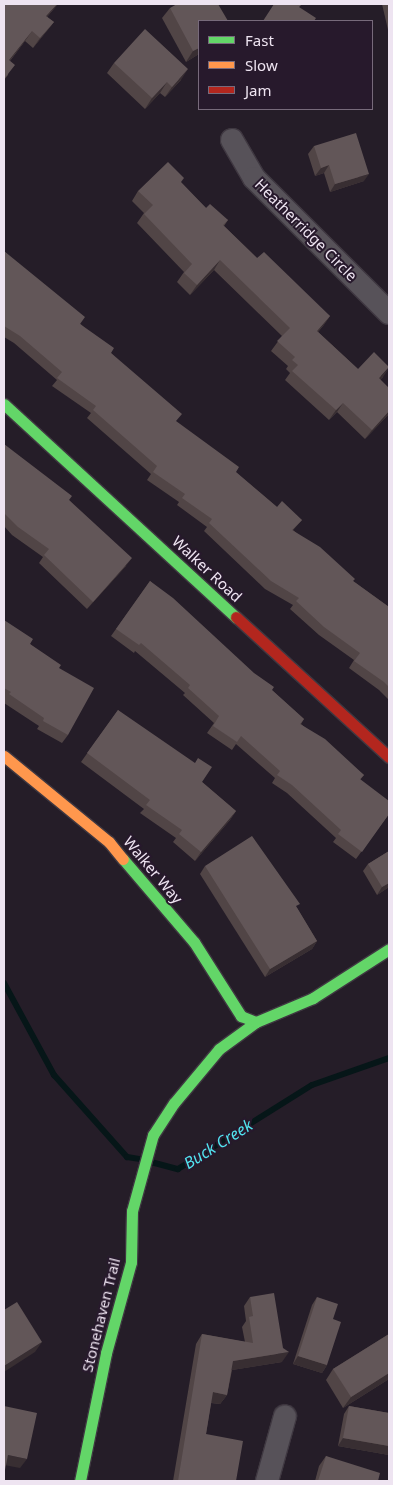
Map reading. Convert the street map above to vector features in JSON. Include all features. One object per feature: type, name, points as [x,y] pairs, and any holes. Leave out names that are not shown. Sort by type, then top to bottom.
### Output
[{"type":"street","name":"Heatherridge Circle","points":[[232,140],[254,178],[389,312]]},
{"type":"street","name":"Walker Road","points":[[4,404],[389,757]]},
{"type":"street","name":"Walker Way","points":[[4,756],[109,842],[194,942],[241,1016],[256,1022]]},
{"type":"street","name":"Stonehaven Trail","points":[[80,1481],[106,1353],[131,1262],[132,1211],[153,1135],[174,1103],[218,1049],[256,1022],[313,998],[389,949]]},
{"type":"street","points":[[267,1481],[285,1416]]},
{"type":"building","points":[[4,4],[57,4],[46,16],[54,22],[40,38],[32,31],[9,60],[15,65],[4,79]]},
{"type":"building","points":[[177,4],[218,4],[227,20],[198,20],[198,48],[193,51],[170,8]]},
{"type":"building","points":[[274,4],[302,4],[299,7],[316,18],[315,20],[264,20]]},
{"type":"building","points":[[145,29],[188,69],[172,87],[167,82],[152,98],[114,63]]},
{"type":"building","points":[[356,133],[369,174],[335,184],[329,165],[321,168],[314,146]]},
{"type":"building","points":[[168,162],[184,178],[181,182],[206,208],[210,204],[228,220],[223,225],[257,258],[264,252],[330,316],[317,331],[358,369],[374,352],[389,367],[379,378],[389,388],[389,411],[372,430],[343,403],[336,410],[292,371],[298,365],[292,360],[295,357],[277,341],[290,328],[220,260],[197,285],[184,273],[192,264],[144,214],[153,205],[138,191]]},
{"type":"building","points":[[4,251],[85,317],[80,324],[114,348],[111,353],[182,414],[176,421],[239,467],[236,472],[277,507],[282,501],[302,520],[292,530],[320,547],[355,579],[353,581],[389,607],[389,687],[354,661],[360,653],[324,627],[296,601],[299,598],[271,581],[209,523],[212,519],[182,498],[185,494],[153,472],[157,466],[93,410],[96,406],[57,378],[62,372],[20,336],[4,326]]},
{"type":"building","points":[[4,444],[72,496],[69,500],[132,558],[93,602],[44,555],[49,549],[18,527],[4,513]]},
{"type":"building","points":[[150,581],[173,598],[254,673],[274,687],[272,690],[304,719],[300,724],[325,739],[364,775],[360,779],[389,801],[389,814],[362,852],[338,834],[341,830],[292,785],[277,775],[280,771],[241,736],[237,742],[213,726],[219,716],[188,688],[190,685],[141,643],[139,645],[116,629]]},
{"type":"building","points":[[4,620],[33,639],[30,644],[61,665],[59,668],[94,688],[68,735],[43,721],[44,718],[9,694],[11,692],[4,688]]},
{"type":"building","points":[[118,710],[195,763],[198,758],[212,767],[202,782],[236,811],[201,852],[179,834],[182,830],[146,805],[150,800],[87,753]]},
{"type":"building","points":[[252,836],[300,904],[296,906],[317,941],[270,969],[205,866]]},
{"type":"building","points":[[389,851],[389,883],[382,887],[368,864]]},
{"type":"building","points":[[274,1293],[283,1348],[289,1352],[233,1361],[227,1395],[213,1392],[206,1434],[243,1441],[236,1481],[178,1481],[202,1334],[253,1343],[249,1317],[253,1316],[250,1297]]},
{"type":"building","points":[[317,1297],[338,1304],[333,1319],[341,1322],[327,1365],[298,1356]]},
{"type":"building","points":[[17,1302],[42,1342],[4,1366],[4,1310]]},
{"type":"building","points":[[389,1334],[389,1373],[351,1397],[333,1369]]},
{"type":"building","points":[[4,1406],[37,1413],[27,1459],[8,1455],[4,1475]]},
{"type":"building","points":[[349,1406],[389,1413],[389,1446],[343,1438]]},
{"type":"building","points":[[326,1456],[380,1473],[378,1481],[318,1481]]},
{"type":"waterway","name":"Buck Creek","points":[[4,983],[54,1075],[127,1157],[139,1159]]},
{"type":"waterway","name":"Buck Creek","points":[[151,1162],[178,1169],[312,1085],[389,1058]]},
{"type":"traffic: fast","points":[[4,404],[236,617]]},
{"type":"traffic: fast","points":[[123,859],[194,942],[241,1016],[256,1022]]},
{"type":"traffic: fast","points":[[80,1481],[106,1353],[131,1262],[132,1211],[153,1135],[174,1103],[219,1049],[256,1022],[313,998],[389,949]]},
{"type":"traffic: slow","points":[[4,756],[109,842],[123,859]]},
{"type":"traffic: jam","points":[[236,617],[389,757]]}]
